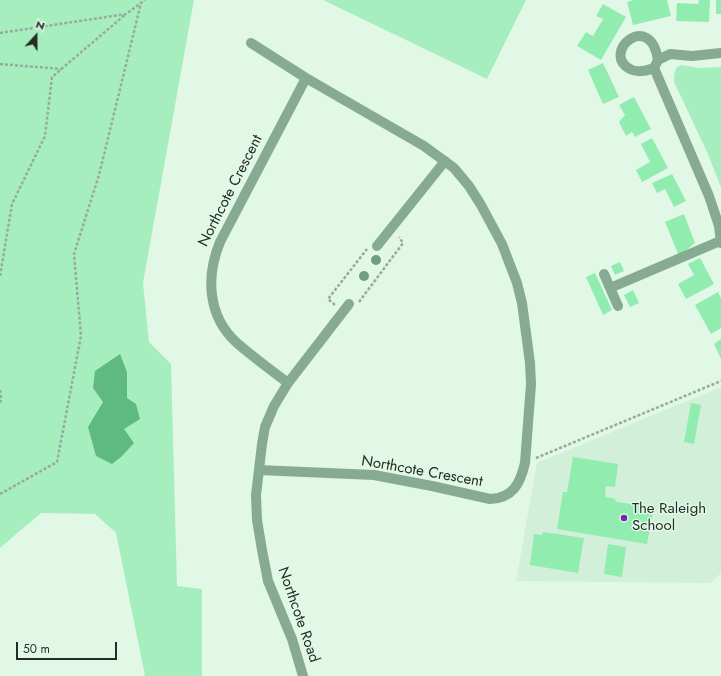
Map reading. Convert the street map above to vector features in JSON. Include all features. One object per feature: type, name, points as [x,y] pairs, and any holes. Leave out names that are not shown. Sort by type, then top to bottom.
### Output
[{"type":"street","name":"Northcote Crescent","points":[[251,44],[306,78],[424,146],[454,168],[469,186],[502,244],[517,283],[523,310],[531,384],[525,463],[521,480],[517,486],[498,499],[490,499],[374,475],[259,470]]},
{"type":"street","points":[[610,288],[721,242],[719,226],[712,203],[656,64],[670,54],[692,56],[721,53]]},
{"type":"street","name":"Northcote Crescent","points":[[288,383],[236,343],[228,333],[220,321],[215,308],[210,281],[215,254],[220,242],[306,78]]},
{"type":"street","points":[[377,246],[445,161]]},
{"type":"street","points":[[604,274],[618,306]]},
{"type":"street","points":[[259,470],[265,427],[274,406],[288,383],[346,308]]},
{"type":"street","name":"Northcote Road","points":[[259,470],[256,495],[257,520],[268,581],[292,639],[303,676]]},
{"type":"path","points":[[0,276],[12,204],[45,136],[52,77],[126,14],[145,0]]},
{"type":"path","points":[[0,494],[57,462],[81,336],[74,254],[99,175],[141,3]]},
{"type":"path","points":[[0,33],[126,14]]},
{"type":"path","points":[[0,64],[61,69]]},
{"type":"path","points":[[377,246],[372,242],[328,299],[346,308],[355,308],[403,243],[397,231],[399,227],[395,224]]},
{"type":"path","points":[[525,463],[721,381]]},
{"type":"path","points":[[0,390],[0,404]]},
{"type":"shaded area","points":[[0,0],[194,0],[143,283],[149,342],[171,364],[177,586],[202,589],[202,676],[145,676],[116,533],[95,514],[41,513],[0,548]]},
{"type":"shaded area","points":[[323,0],[526,0],[487,79]]},
{"type":"shaded area","points":[[681,65],[699,68],[721,67],[721,187],[707,152],[674,82],[676,68]]},
{"type":"shaded area","points":[[120,354],[127,372],[127,398],[136,404],[140,419],[124,429],[134,443],[112,464],[96,456],[88,427],[103,402],[93,388],[95,371]]},
{"type":"shaded area","name":"The Raleigh School","points":[[721,387],[721,573],[710,583],[516,581],[537,463]]},
{"type":"building","points":[[634,0],[667,0],[671,16],[633,25],[627,2]]},
{"type":"building","points":[[699,0],[710,0],[709,22],[676,21],[677,3],[698,4]]},
{"type":"building","points":[[716,0],[721,0],[721,14],[716,14]]},
{"type":"building","points":[[603,4],[626,17],[601,60],[577,46],[586,32],[593,36],[603,19],[596,16]]},
{"type":"building","points":[[603,63],[619,97],[603,104],[588,70]]},
{"type":"building","points":[[634,97],[651,129],[635,137],[632,132],[626,136],[619,122],[625,115],[619,105]]},
{"type":"building","points":[[652,138],[668,168],[642,182],[636,170],[650,162],[641,144]]},
{"type":"building","points":[[672,174],[686,201],[674,207],[665,189],[657,193],[652,183]]},
{"type":"building","points":[[684,214],[695,243],[679,256],[665,222]]},
{"type":"building","points":[[700,258],[714,284],[686,299],[678,284],[694,275],[688,264]]},
{"type":"building","points":[[620,262],[624,271],[615,275],[611,266]]},
{"type":"building","points":[[595,273],[612,310],[603,315],[586,277]]},
{"type":"building","points":[[633,290],[639,303],[630,307],[624,295]]},
{"type":"building","points":[[718,292],[721,298],[721,328],[711,334],[695,305]]},
{"type":"building","points":[[721,339],[721,359],[714,344]]},
{"type":"building","points":[[691,403],[701,405],[694,444],[684,442]]},
{"type":"building","points":[[573,457],[618,464],[615,487],[606,486],[605,497],[613,498],[617,502],[654,507],[647,544],[557,529],[563,492],[567,492]]},
{"type":"building","points":[[543,532],[584,538],[578,573],[530,565],[534,534],[542,535]]},
{"type":"building","points":[[608,544],[626,547],[622,577],[604,574]]},
{"type":"place","name":"The Raleigh School","points":[[624,518]]}]
